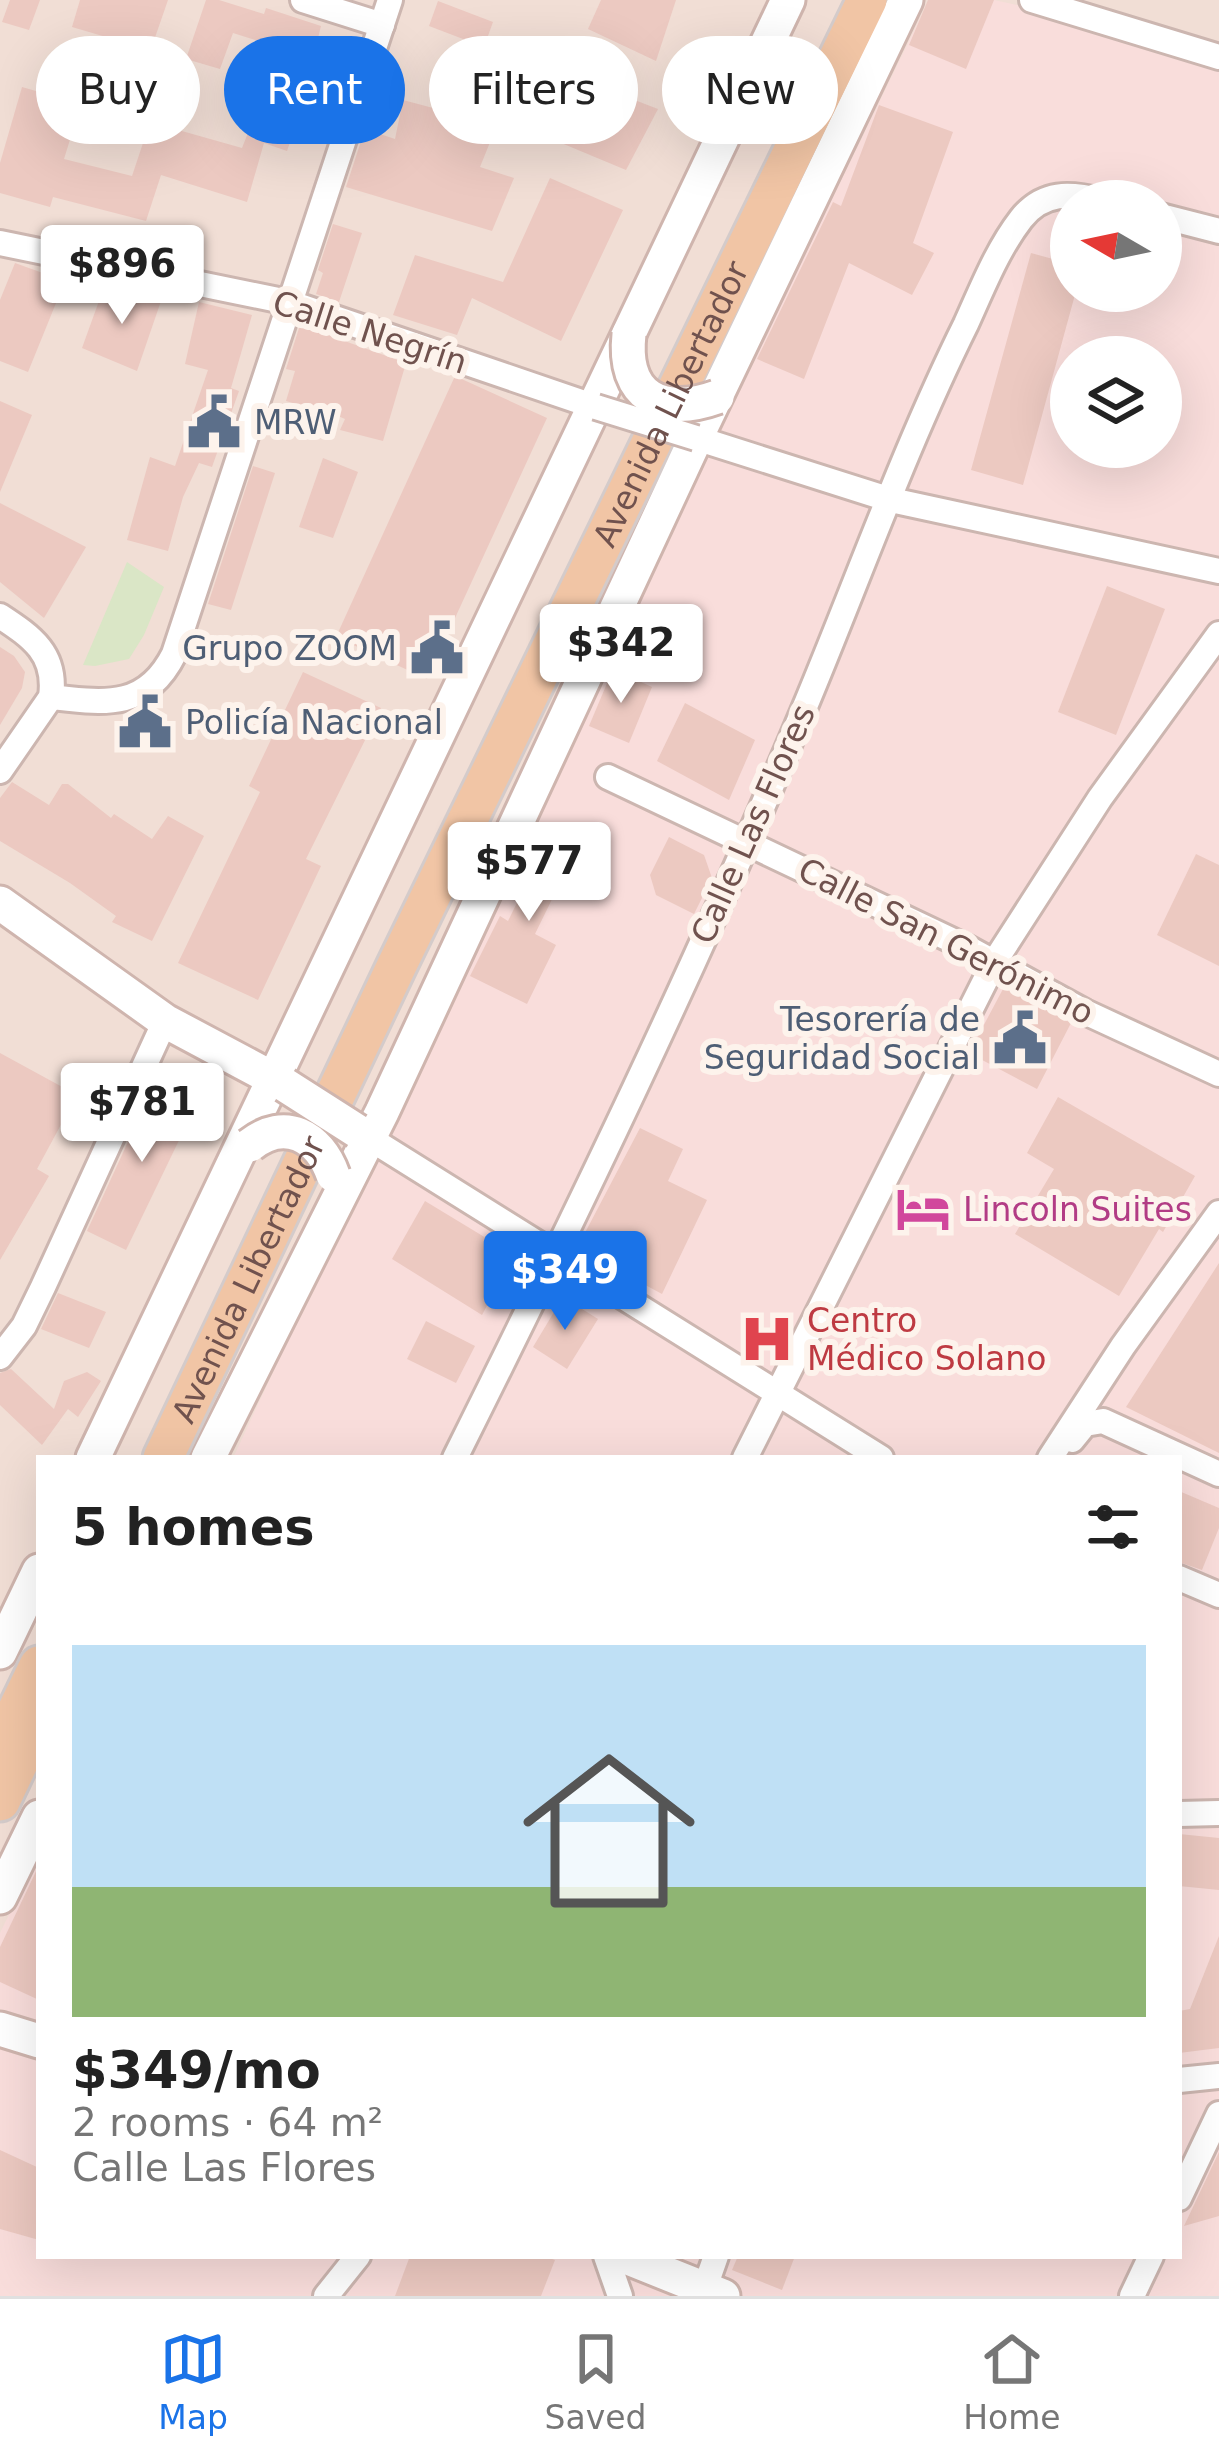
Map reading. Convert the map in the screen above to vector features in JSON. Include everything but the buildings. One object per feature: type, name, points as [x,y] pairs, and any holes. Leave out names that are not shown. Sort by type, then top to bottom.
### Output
[{"type":"main road","name":"Avenida Libertador","points":[[94,1455],[279,1081],[788,0]]},
{"type":"main road","name":"Avenida Libertador","points":[[139,1455],[838,0]]},
{"type":"main road","name":"Avenida Libertador","points":[[164,1455],[866,0]]},
{"type":"main road","name":"Avenida Libertador","points":[[209,1455],[906,0]]},
{"type":"main road","points":[[629,334],[628,367],[638,388],[649,397],[686,405],[717,397]]},
{"type":"main road","points":[[0,903],[165,1021],[279,1081],[363,1135]]},
{"type":"main road","points":[[242,1154],[276,1130],[301,1135],[321,1149],[333,1190]]},
{"type":"main road","points":[[0,1652],[36,1577]]},
{"type":"main road","points":[[0,1747],[36,1672]]},
{"type":"main road","points":[[0,1802],[36,1725]]},
{"type":"main road","points":[[0,1897],[36,1823]]},
{"type":"main road","points":[[0,2029],[36,2040]]},
{"type":"main road","points":[[630,2259],[686,2284]]},
{"type":"street","points":[[303,0],[382,25]]},
{"type":"street","points":[[51,697],[118,700],[140,694],[166,670],[390,0]]},
{"type":"street","points":[[1032,0],[1219,57]]},
{"type":"street","name":"Calle Las Flores","points":[[456,1455],[555,1257],[749,841],[926,405],[1006,241],[1023,216],[1050,197]]},
{"type":"street","points":[[1182,221],[1219,231]]},
{"type":"street","name":"Calle Negrín","points":[[0,243],[288,302],[696,438]]},
{"type":"street","points":[[696,438],[890,500],[1219,571]]},
{"type":"street","points":[[0,616],[44,650],[52,671],[51,697],[0,771]]},
{"type":"street","points":[[747,1455],[994,961],[1100,798],[1219,634]]},
{"type":"street","name":"Calle San Gerónimo","points":[[608,777],[749,841],[994,961],[1085,1012],[1219,1074]]},
{"type":"street","points":[[0,1357],[24,1326],[44,1287],[165,1021]]},
{"type":"street","points":[[363,1135],[876,1455]]},
{"type":"street","points":[[1052,1455],[1219,1213]]},
{"type":"street","points":[[1063,1455],[1077,1431],[1094,1421],[1177,1455]]},
{"type":"street","points":[[1182,1457],[1219,1474]]},
{"type":"street","points":[[1182,1580],[1219,1595]]},
{"type":"street","points":[[1182,1814],[1219,1814]]},
{"type":"street","points":[[1182,2080],[1219,2076]]},
{"type":"street","points":[[1182,2192],[1219,2114]]},
{"type":"street","points":[[326,2296],[356,2259]]},
{"type":"street","points":[[607,2259],[620,2296]]},
{"type":"street","points":[[686,2284],[713,2259]]},
{"type":"street","points":[[1132,2296],[1150,2259]]},
{"type":"shaded area","points":[[0,0],[1219,0],[1219,1193],[1041,1455],[36,1455],[36,2043],[0,2031]]},
{"type":"shaded area","points":[[929,0],[994,0],[1031,8],[1219,70],[1219,2296],[0,2296],[0,1933],[36,1859],[36,2259],[1182,2259],[1182,1455],[234,1455],[583,709]]},
{"type":"green space","points":[[127,562],[164,587],[144,635],[129,659],[83,665]]},
{"type":"place","name":"MRW","points":[[214,422]]},
{"type":"place","name":"Grupo ZOOM","points":[[437,648]]},
{"type":"place","name":"Policía Nacional","points":[[145,722]]},
{"type":"place","name":"Tesorería de Seguridad Social","points":[[1020,1038]]},
{"type":"place","name":"Lincoln Suites","points":[[923,1209]]},
{"type":"place","name":"Centro Médico Solano","points":[[767,1339]]}]
